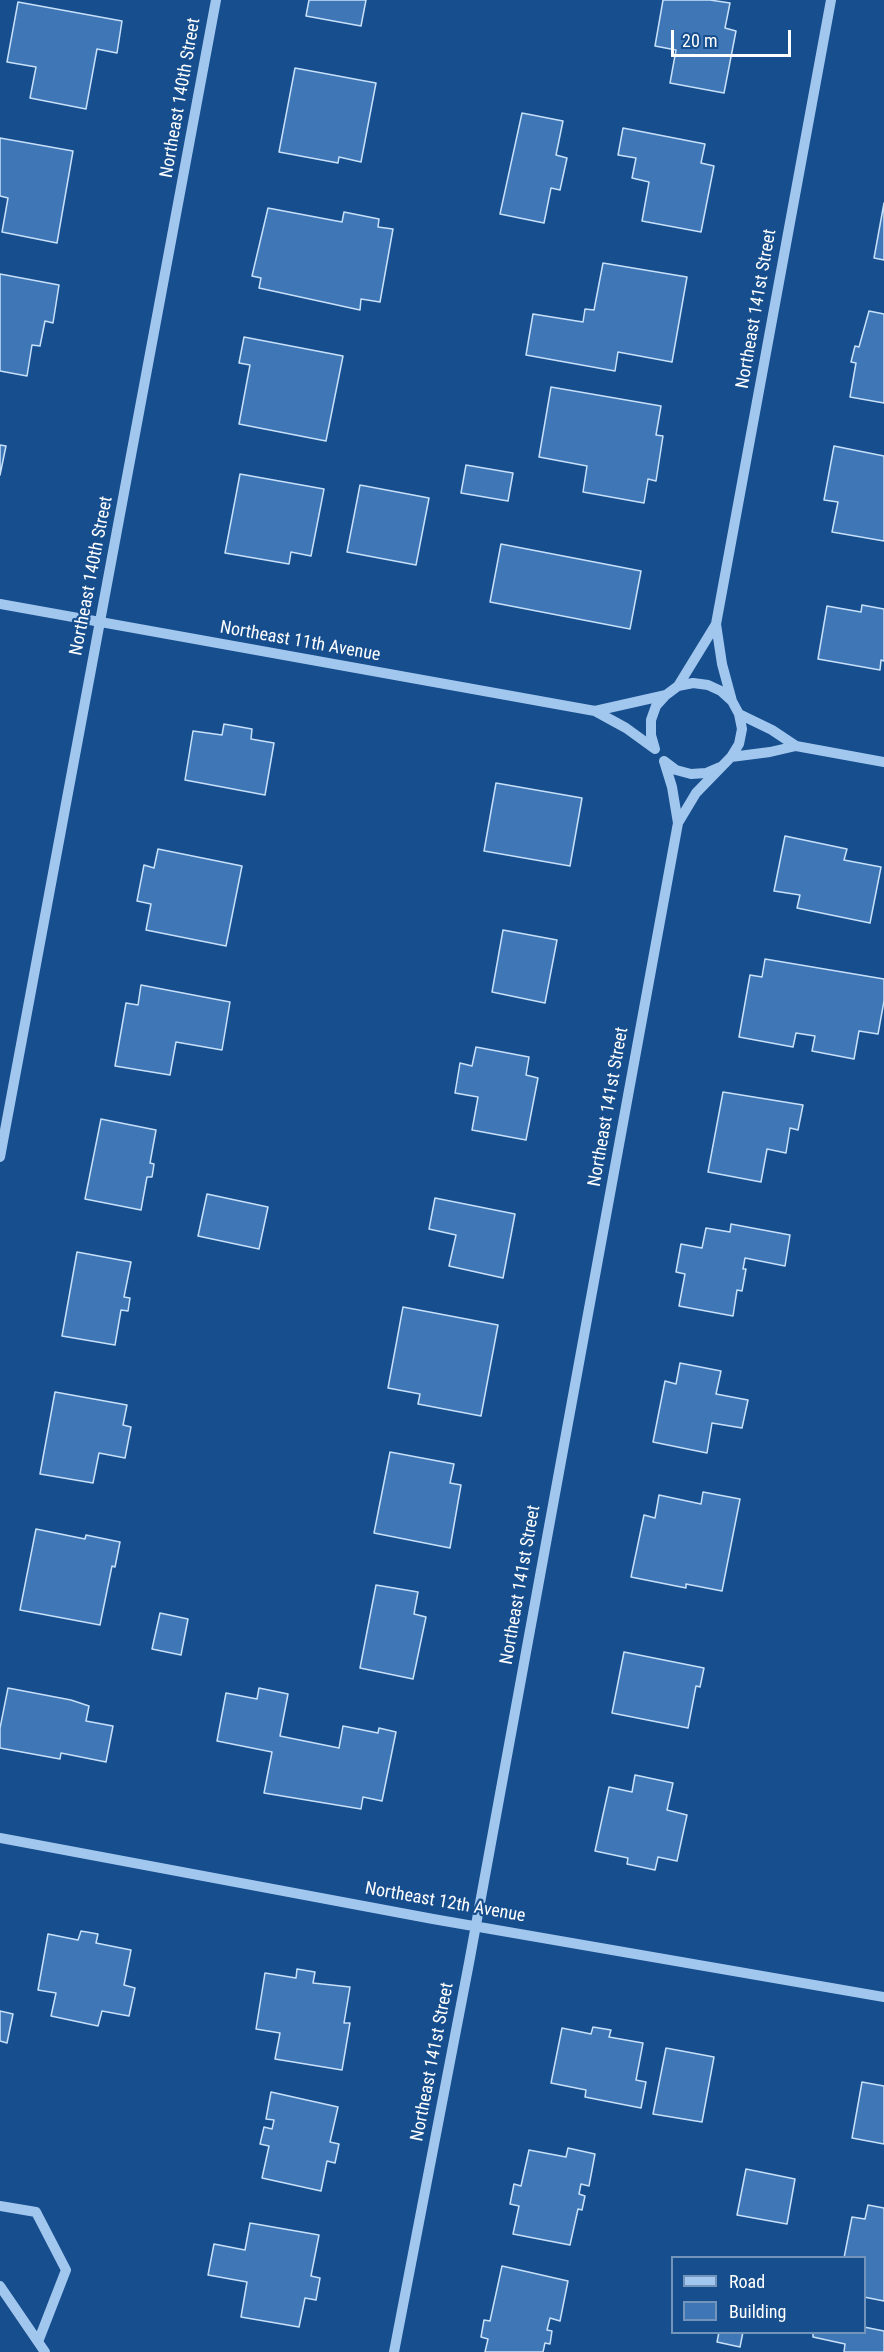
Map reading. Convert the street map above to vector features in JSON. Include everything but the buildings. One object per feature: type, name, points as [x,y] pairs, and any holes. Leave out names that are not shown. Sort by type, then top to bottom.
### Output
[{"type":"street","name":"Northeast 140th Street","points":[[0,1157],[216,0]]},
{"type":"street","name":"Northeast 141st Street","points":[[732,701],[722,664],[716,624],[831,0]]},
{"type":"street","name":"Northeast 11th Avenue","points":[[0,604],[100,624],[595,711],[626,728],[655,749]]},
{"type":"street","name":"Northeast 141st Street","points":[[678,686],[716,624]]},
{"type":"street","points":[[693,683],[708,685],[721,691],[732,701],[739,714],[741,729],[739,744],[731,757],[720,767],[706,773],[692,774],[676,770],[664,761],[655,749],[651,735],[651,720],[656,706],[678,686],[693,683]]},
{"type":"street","name":"Northeast 11th Avenue","points":[[595,711],[666,695]]},
{"type":"street","points":[[739,714],[772,730],[796,746]]},
{"type":"street","points":[[731,757],[796,746],[884,762]]},
{"type":"street","name":"Northeast 141st Street","points":[[394,2352],[475,1926],[678,823],[672,787],[664,761]]},
{"type":"street","name":"Northeast 141st Street","points":[[678,823],[696,793],[720,767]]},
{"type":"street","name":"Northeast 12th Avenue","points":[[0,1838],[475,1926],[884,1997]]},
{"type":"street","points":[[0,2206],[36,2212],[66,2270],[38,2342]]},
{"type":"street","points":[[0,2286],[45,2352]]}]
